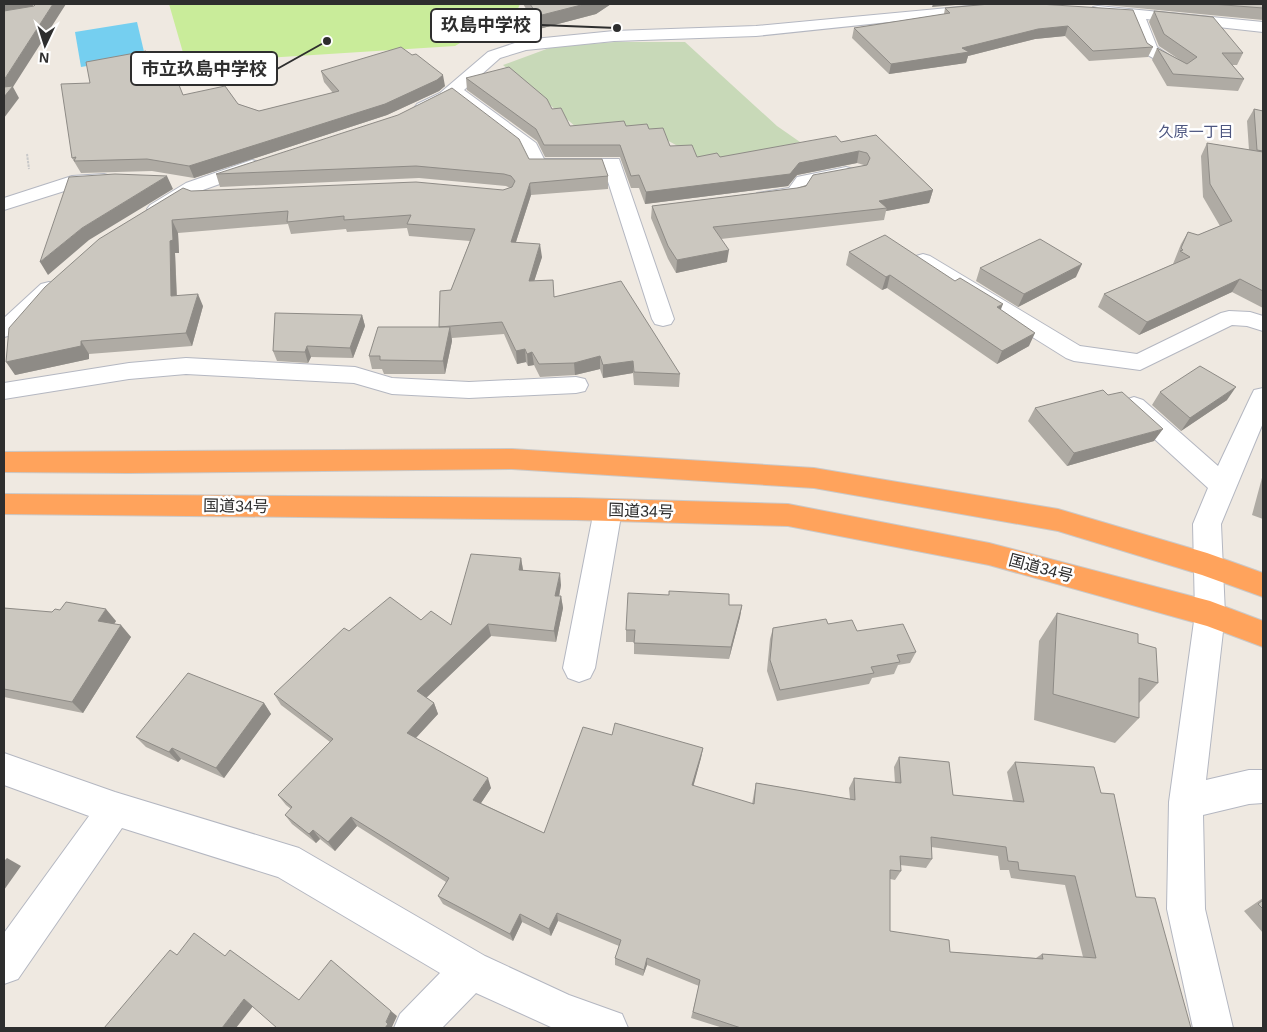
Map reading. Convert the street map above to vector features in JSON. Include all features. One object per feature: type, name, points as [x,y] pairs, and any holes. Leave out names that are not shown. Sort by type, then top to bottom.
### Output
[{"type":"highway","points":[[4,462],[128,463],[512,459],[814,478],[1058,520],[1207,565],[1263,585]]},
{"type":"highway","name":"国道34号","points":[[4,504],[608,510],[788,515],[989,554],[1210,614],[1263,634]]},
{"type":"street","points":[[402,117],[446,97],[494,55],[524,45],[559,40],[756,31],[997,7]]},
{"type":"street","points":[[1094,8],[1263,27]]},
{"type":"street","points":[[1136,14],[1150,50],[1182,69]]},
{"type":"street","points":[[454,90],[530,147],[537,165],[612,163],[663,319]]},
{"type":"street","points":[[138,221],[181,187],[270,160]]},
{"type":"street","points":[[746,199],[795,193],[804,181],[857,171]]},
{"type":"street","points":[[4,204],[72,182],[121,179]]},
{"type":"street","points":[[181,187],[229,194]]},
{"type":"street","points":[[628,214],[648,211]]},
{"type":"street","points":[[923,260],[1074,353],[1140,362],[1230,318],[1250,319],[1263,324]]},
{"type":"street","points":[[4,330],[61,278]]},
{"type":"street","points":[[4,391],[129,371],[186,366],[355,375],[392,386],[469,390],[576,385]]},
{"type":"street","points":[[1122,395],[1222,485]]},
{"type":"street","points":[[1213,1028],[1186,909],[1186,802],[1210,614],[1207,524],[1222,485],[1263,396]]},
{"type":"street","points":[[579,668],[608,510]]},
{"type":"street","points":[[4,769],[116,809],[286,861],[471,970],[564,1013],[608,1028]]},
{"type":"street","points":[[1186,802],[1249,787],[1263,787]]},
{"type":"street","points":[[4,965],[116,809]]},
{"type":"street","points":[[414,1028],[471,970]]},
{"type":"green space","points":[[169,4],[520,4],[510,27],[471,29],[472,36],[455,46],[186,63]]},
{"type":"green space","points":[[615,42],[685,42],[777,126],[800,142],[709,163],[652,132],[589,138],[503,65],[552,47]]},
{"type":"water","points":[[137,22],[145,56],[81,67],[75,32]]},
{"type":"building","points":[[36,4],[53,4],[4,80],[4,11],[34,6]]},
{"type":"building","points":[[530,4],[585,4],[538,16]]},
{"type":"building","points":[[990,4],[1039,4],[1133,10],[1147,43],[1153,47],[1093,51],[1068,26],[1038,29],[962,48],[969,52],[891,64],[854,28],[950,13],[945,8]]},
{"type":"building","points":[[1212,4],[1263,4],[1263,8]]},
{"type":"building","points":[[1154,11],[1213,17],[1243,53],[1222,53],[1244,79],[1173,74],[1157,48],[1187,64],[1197,57],[1164,34]]},
{"type":"building","points":[[401,47],[412,55],[416,54],[443,75],[437,80],[385,104],[189,166],[147,159],[74,161],[76,157],[72,158],[61,84],[90,83],[86,62],[146,51],[156,84],[177,80],[183,95],[225,86],[238,104],[259,111],[339,91],[321,71]]},
{"type":"building","points":[[509,67],[547,99],[552,109],[561,108],[570,126],[624,121],[626,126],[647,124],[649,129],[663,128],[670,146],[692,145],[697,157],[717,153],[720,157],[836,136],[841,142],[876,135],[933,190],[879,201],[887,208],[713,227],[729,250],[677,260],[668,246],[652,206],[797,188],[806,186],[813,175],[867,165],[870,158],[867,153],[859,151],[799,163],[790,174],[646,192],[639,175],[631,176],[620,145],[544,145],[536,129],[466,78]]},
{"type":"building","points":[[13,86],[4,97],[4,87]]},
{"type":"building","points":[[452,88],[519,139],[529,159],[602,159],[608,176],[530,183],[511,242],[540,244],[529,281],[553,280],[554,297],[621,281],[680,374],[634,372],[633,361],[603,365],[600,356],[574,363],[539,364],[532,352],[527,354],[525,349],[516,351],[502,322],[439,327],[440,291],[451,290],[475,229],[407,224],[411,215],[344,220],[344,216],[287,222],[288,211],[172,220],[173,240],[170,241],[171,296],[198,294],[186,333],[81,341],[81,346],[6,362],[9,328],[45,287],[99,239],[183,188],[191,191],[416,182],[503,190],[512,187],[515,181],[511,176],[504,174],[416,166],[216,174],[398,115]]},
{"type":"building","points":[[1254,109],[1263,111],[1263,151],[1257,150]]},
{"type":"building","points":[[1207,143],[1263,152],[1263,291],[1240,279],[1147,322],[1104,294],[1190,257],[1180,251],[1183,250],[1181,248],[1188,232],[1198,235],[1232,221],[1210,184]]},
{"type":"building","points":[[115,174],[167,176],[82,228],[40,262],[69,177]]},
{"type":"building","points":[[885,235],[955,281],[960,278],[1003,304],[997,307],[1035,333],[1002,351],[890,275],[886,277],[849,252]]},
{"type":"building","points":[[1040,239],[1082,264],[1024,294],[980,268]]},
{"type":"building","points":[[275,313],[362,315],[350,348],[307,346],[305,352],[273,351]]},
{"type":"building","points":[[378,327],[450,327],[443,361],[380,360],[380,356],[369,356]]},
{"type":"building","points":[[1200,366],[1236,387],[1190,418],[1160,392]]},
{"type":"building","points":[[1103,390],[1108,395],[1122,392],[1163,429],[1074,453],[1035,408]]},
{"type":"building","points":[[471,554],[521,558],[519,570],[560,573],[555,596],[561,596],[554,631],[488,624],[417,691],[434,703],[407,733],[488,778],[473,800],[544,833],[583,727],[612,735],[615,723],[703,748],[692,785],[754,804],[756,783],[855,800],[854,778],[901,783],[899,757],[949,762],[953,795],[1024,802],[1015,762],[1094,767],[1101,793],[1114,794],[1136,897],[1155,898],[1191,1028],[741,1028],[693,1012],[700,980],[647,958],[644,970],[615,958],[621,940],[557,913],[549,929],[520,914],[510,934],[438,896],[449,878],[351,817],[328,842],[313,830],[309,834],[285,815],[292,807],[278,795],[333,739],[274,694],[344,628],[349,631],[390,597],[421,620],[431,611],[451,625]],"holes":[[[931,837],[1006,847],[1008,861],[1018,862],[1019,870],[1075,876],[1096,958],[1042,954],[1043,959],[950,952],[949,940],[890,931],[890,870],[901,871],[900,856],[932,859]]]},
{"type":"building","points":[[669,591],[729,594],[729,605],[742,605],[731,647],[634,643],[635,630],[626,630],[628,593],[669,595]]},
{"type":"building","points":[[66,602],[106,609],[98,621],[121,625],[72,702],[4,689],[4,608],[52,612],[55,609],[60,610]]},
{"type":"building","points":[[1057,613],[1138,634],[1138,643],[1156,648],[1158,683],[1139,678],[1139,718],[1053,694]]},
{"type":"building","points":[[826,619],[828,624],[852,620],[857,631],[903,624],[916,652],[897,655],[900,662],[871,667],[874,673],[780,690],[770,660],[773,628]]},
{"type":"building","points":[[188,673],[264,703],[216,768],[172,748],[169,752],[136,737]]},
{"type":"building","points":[[1263,900],[1263,909],[1258,904]]},
{"type":"building","points":[[194,933],[225,956],[230,950],[299,1000],[331,960],[391,1011],[386,1022],[388,1024],[385,1028],[277,1028],[244,999],[222,1028],[104,1028],[170,950],[177,955]]},
{"type":"place","name":"玖島中学校","points":[[617,28]]},
{"type":"place","name":"市立玖島中学校","points":[[327,41]]},
{"type":"district","name":"久原一丁目","points":[[1196,131]]}]
